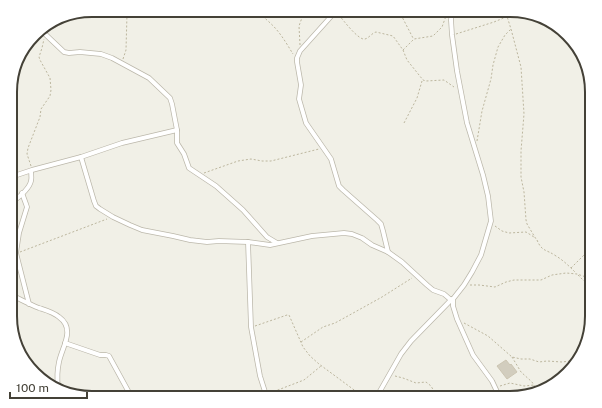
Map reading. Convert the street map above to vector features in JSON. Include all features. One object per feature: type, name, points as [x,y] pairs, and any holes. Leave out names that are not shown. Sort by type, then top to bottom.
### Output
[{"type":"street","points":[[331,17],[300,51],[297,58],[301,85],[299,99],[306,123],[331,159],[339,186],[381,224],[388,252]]},
{"type":"street","points":[[380,391],[401,354],[411,341],[464,285],[481,255],[491,221],[488,196],[483,175],[467,123],[452,35],[451,17]]},
{"type":"street","points":[[45,34],[64,52],[101,54],[149,78],[170,98],[177,130],[177,143],[184,154],[189,168],[227,195],[243,210],[267,237],[277,244]]},
{"type":"street","points":[[17,175],[122,143],[177,130]]},
{"type":"street","points":[[80,157],[96,206],[113,217],[142,230],[190,240],[248,242],[270,245],[312,236],[344,233],[362,238],[372,245],[388,252],[402,262],[433,290],[452,299],[457,319],[473,356],[492,381],[496,391]]},
{"type":"street","points":[[17,198],[30,184],[32,179],[32,170]]},
{"type":"street","points":[[17,247],[26,208],[22,193]]},
{"type":"street","points":[[248,242],[251,327],[260,376],[264,391]]},
{"type":"street","points":[[17,258],[30,304]]},
{"type":"street","points":[[17,298],[57,315],[67,327],[68,334],[57,371],[57,382]]},
{"type":"street","points":[[65,343],[100,355],[109,356],[128,391]]},
{"type":"path","points":[[122,64],[126,50],[127,17]]},
{"type":"path","points":[[263,17],[276,29],[297,62]]},
{"type":"path","points":[[300,51],[299,26],[302,17]]},
{"type":"path","points":[[340,17],[357,36],[364,39],[373,32],[395,38],[403,50],[407,60],[423,80]]},
{"type":"path","points":[[402,17],[414,39]]},
{"type":"path","points":[[403,50],[414,39],[433,36],[442,27],[447,17]]},
{"type":"path","points":[[452,35],[507,17],[512,29],[521,67],[524,114],[521,177],[527,224],[542,249],[555,255],[585,282]]},
{"type":"path","points":[[476,149],[482,111],[498,47],[505,35],[512,29]]},
{"type":"path","points":[[32,170],[27,154],[28,148],[40,118],[41,109],[50,96],[51,90],[50,78],[39,57],[45,34]]},
{"type":"path","points":[[423,80],[446,80],[461,92]]},
{"type":"path","points":[[404,123],[417,98],[423,80]]},
{"type":"path","points":[[199,175],[238,161],[251,159],[271,161],[323,148]]},
{"type":"path","points":[[17,254],[113,217]]},
{"type":"path","points":[[491,221],[493,226],[502,231],[509,233],[526,232],[536,238]]},
{"type":"path","points":[[571,268],[585,254]]},
{"type":"path","points":[[464,285],[479,284],[498,286],[514,280],[541,280],[552,275],[566,273],[585,276]]},
{"type":"path","points":[[301,342],[323,327],[336,323],[382,297],[416,275]]},
{"type":"path","points":[[251,327],[287,315],[289,316],[303,347],[310,356],[356,391]]},
{"type":"path","points":[[457,319],[488,336],[512,357],[521,372],[534,384],[524,386],[510,383],[495,388]]},
{"type":"path","points":[[512,357],[530,359],[539,362],[570,361]]},
{"type":"path","points":[[278,391],[304,380],[322,366]]},
{"type":"path","points":[[389,376],[397,376],[416,383],[426,382],[434,391]]},
{"type":"building","points":[[506,360],[517,372],[507,379],[497,366]]}]
